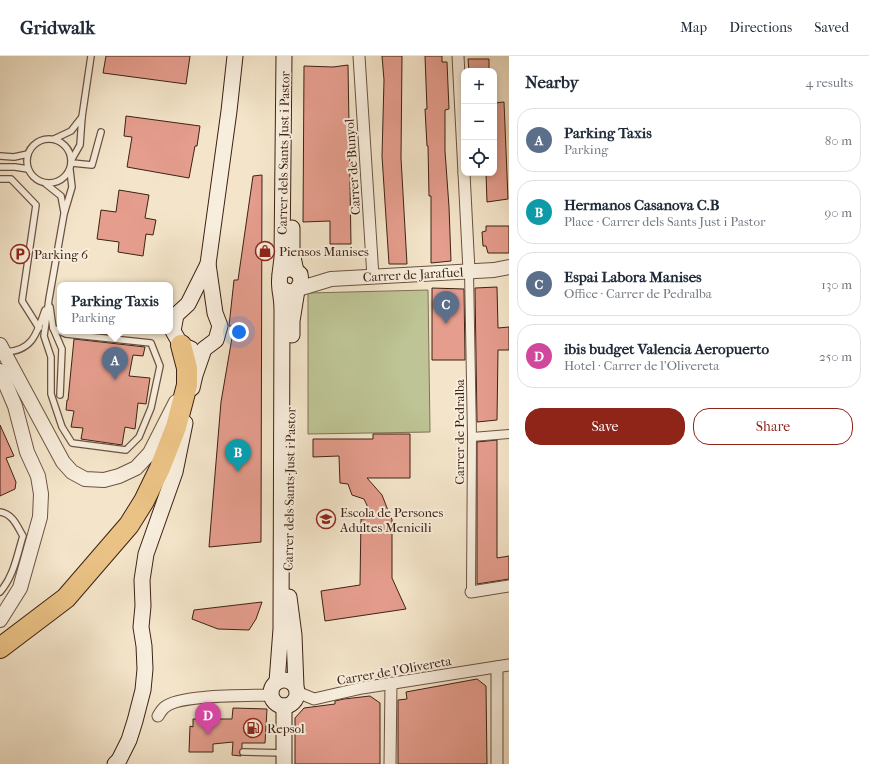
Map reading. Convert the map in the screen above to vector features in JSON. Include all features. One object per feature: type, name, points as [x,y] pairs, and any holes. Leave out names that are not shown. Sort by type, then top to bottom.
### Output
[{"type":"highway","points":[[0,648],[66,598],[129,525],[144,501],[160,468],[176,427],[187,385],[187,368],[181,345]]},
{"type":"main road","points":[[208,264],[188,304],[176,314],[173,331],[181,345],[192,350],[204,349],[216,340],[220,326],[215,312],[208,264],[235,56]]},
{"type":"main road","name":"Carrer dels Sants Just i Pastor","points":[[285,56],[291,121],[292,253],[297,271]]},
{"type":"main road","name":"Carrer dels Sants Just i Pastor","points":[[275,689],[281,629],[282,310],[280,280],[282,258],[285,56]]},
{"type":"main road","points":[[293,269],[297,271],[300,274],[301,282],[297,289],[290,292],[286,291],[280,280],[286,270],[293,269]]},
{"type":"main road","name":"Carrer dels Sants Just i Pastor","points":[[297,289],[292,321],[288,470],[288,590],[294,635],[297,690]]},
{"type":"main road","points":[[188,304],[203,304],[215,312]]},
{"type":"main road","points":[[115,764],[119,760],[129,740],[143,690],[145,669],[141,627],[143,606],[142,580],[146,554],[175,472],[195,375],[204,349]]},
{"type":"main road","points":[[288,680],[297,690],[295,700],[288,705],[284,706],[276,702],[275,689],[280,681],[288,680]]},
{"type":"main road","points":[[284,706],[284,758]]},
{"type":"street","name":"Carrer de Bunyol","points":[[359,56],[373,277]]},
{"type":"street","points":[[458,56],[462,140]]},
{"type":"street","points":[[464,176],[469,271]]},
{"type":"street","name":"Carrer de Jarafuel","points":[[297,289],[331,279],[494,270],[509,267]]},
{"type":"street","name":"Carrer de Jarafuel","points":[[494,270],[509,273]]},
{"type":"street","name":"Carrer de Jarafuel","points":[[297,271],[331,279]]},
{"type":"street","name":"Carrer de Pedralba","points":[[469,271],[472,437],[470,592]]},
{"type":"street","points":[[2,349],[62,462],[72,472],[85,479],[104,480],[119,476],[136,468],[150,453],[187,385]]},
{"type":"street","points":[[0,371],[15,406],[27,452],[38,476],[41,494],[40,517],[20,588],[0,620]]},
{"type":"street","points":[[472,437],[509,434]]},
{"type":"street","points":[[470,592],[509,586]]},
{"type":"street","name":"Carrer de l'Olivereta","points":[[297,690],[314,699],[362,688],[509,665]]},
{"type":"street","points":[[497,667],[497,764]]},
{"type":"street","points":[[390,764],[391,683]]},
{"type":"street","points":[[158,716],[166,706],[181,700],[275,689]]},
{"type":"lane","points":[[66,334],[151,343],[160,366],[151,408],[139,437],[126,450],[72,443],[62,427],[50,394],[51,357],[44,336],[64,214],[72,187],[70,170],[72,161],[80,145],[82,117],[91,56]]},
{"type":"lane","points":[[54,139],[71,131],[82,117]]},
{"type":"lane","points":[[72,161],[92,165],[101,132]]},
{"type":"lane","points":[[64,214],[60,196],[46,184],[36,179],[28,169],[28,154],[34,144],[43,139],[54,139],[63,143],[69,150],[72,161]]},
{"type":"lane","points":[[0,156],[14,157],[28,154]]},
{"type":"lane","points":[[0,167],[15,166],[28,169]]},
{"type":"lane","points":[[46,184],[56,183],[65,178],[70,170]]},
{"type":"lane","points":[[0,179],[11,179],[36,205],[22,301],[39,328]]},
{"type":"lane","points":[[2,349],[16,351],[27,346],[39,328],[49,299]]},
{"type":"lane","points":[[49,299],[52,328],[62,349],[60,395]]},
{"type":"lane","points":[[52,328],[57,330]]},
{"type":"lane","points":[[0,512],[4,512],[12,518],[23,536],[14,569],[0,592]]},
{"type":"lane","points":[[243,752],[284,758]]},
{"type":"green space","points":[[428,290],[430,432],[308,434],[308,293]]},
{"type":"building","points":[[106,56],[190,56],[186,84],[103,73]]},
{"type":"building","points":[[382,56],[402,56],[401,158],[407,264],[389,264],[382,156],[384,80]]},
{"type":"building","points":[[425,56],[442,56],[442,62],[447,62],[449,109],[445,110],[445,151],[451,261],[431,263],[431,196],[429,196],[428,146],[425,109],[427,109]]},
{"type":"building","points":[[468,59],[489,59],[489,68],[469,68]]},
{"type":"building","points":[[348,65],[351,244],[330,244],[330,221],[303,222],[304,66],[333,67]]},
{"type":"building","points":[[504,102],[508,199],[487,202],[486,176],[497,176],[497,103]]},
{"type":"building","points":[[126,116],[200,126],[197,146],[195,146],[189,178],[127,167],[132,137],[124,136]]},
{"type":"building","points":[[262,175],[261,542],[209,547],[221,402],[234,326],[229,326],[234,280],[238,280],[253,176]]},
{"type":"building","points":[[119,190],[149,195],[145,218],[156,220],[153,235],[146,234],[143,256],[118,252],[119,242],[97,239],[101,210],[116,212]]},
{"type":"building","points":[[486,226],[509,226],[509,253],[488,253],[486,246],[483,246],[482,232],[486,231]]},
{"type":"building","points":[[497,287],[498,328],[509,327],[509,350],[498,350],[497,420],[477,422],[475,288]]},
{"type":"building","points":[[432,288],[464,289],[465,360],[432,360]]},
{"type":"building","points":[[74,339],[145,347],[143,356],[133,355],[129,376],[150,378],[146,404],[138,403],[135,429],[125,427],[122,445],[81,439],[83,428],[71,427],[74,411],[66,410]]},
{"type":"building","points":[[0,425],[14,456],[6,458],[16,482],[15,489],[0,496]]},
{"type":"building","points":[[373,434],[410,434],[410,478],[367,478],[382,495],[392,519],[392,578],[406,609],[325,621],[321,591],[360,585],[361,519],[373,518],[364,499],[352,495],[348,484],[340,483],[339,456],[313,457],[313,439],[373,439]]},
{"type":"building","points":[[497,440],[497,558],[509,556],[509,579],[477,584],[477,442]]},
{"type":"building","points":[[262,602],[256,619],[249,630],[218,629],[192,619],[194,610]]},
{"type":"building","points":[[477,679],[486,686],[487,764],[398,764],[398,700],[407,699],[406,692]]},
{"type":"building","points":[[370,696],[380,703],[380,764],[295,764],[295,718],[304,708],[335,704],[335,701],[344,699]]},
{"type":"building","points":[[233,708],[267,709],[265,743],[242,743],[242,748],[239,752],[241,756],[232,755],[233,742],[213,744],[213,752],[189,752],[190,726],[193,727],[193,719],[232,719]]},
{"type":"place","name":"Piensos Manises","points":[[265,251]]},
{"type":"place","name":"Parking 6","points":[[20,254]]},
{"type":"place","name":"Espai Labora Manises","points":[[446,324]]},
{"type":"place","name":"Parking Taxis","points":[[115,380]]},
{"type":"place","name":"Hermanos Casanova C.B","points":[[238,472]]},
{"type":"place","name":"Escola de Persones Adultes Menicili","points":[[326,519]]},
{"type":"place","name":"Repsol","points":[[253,728]]},
{"type":"place","name":"ibis budget Valencia Aeropuerto","points":[[208,735]]}]
